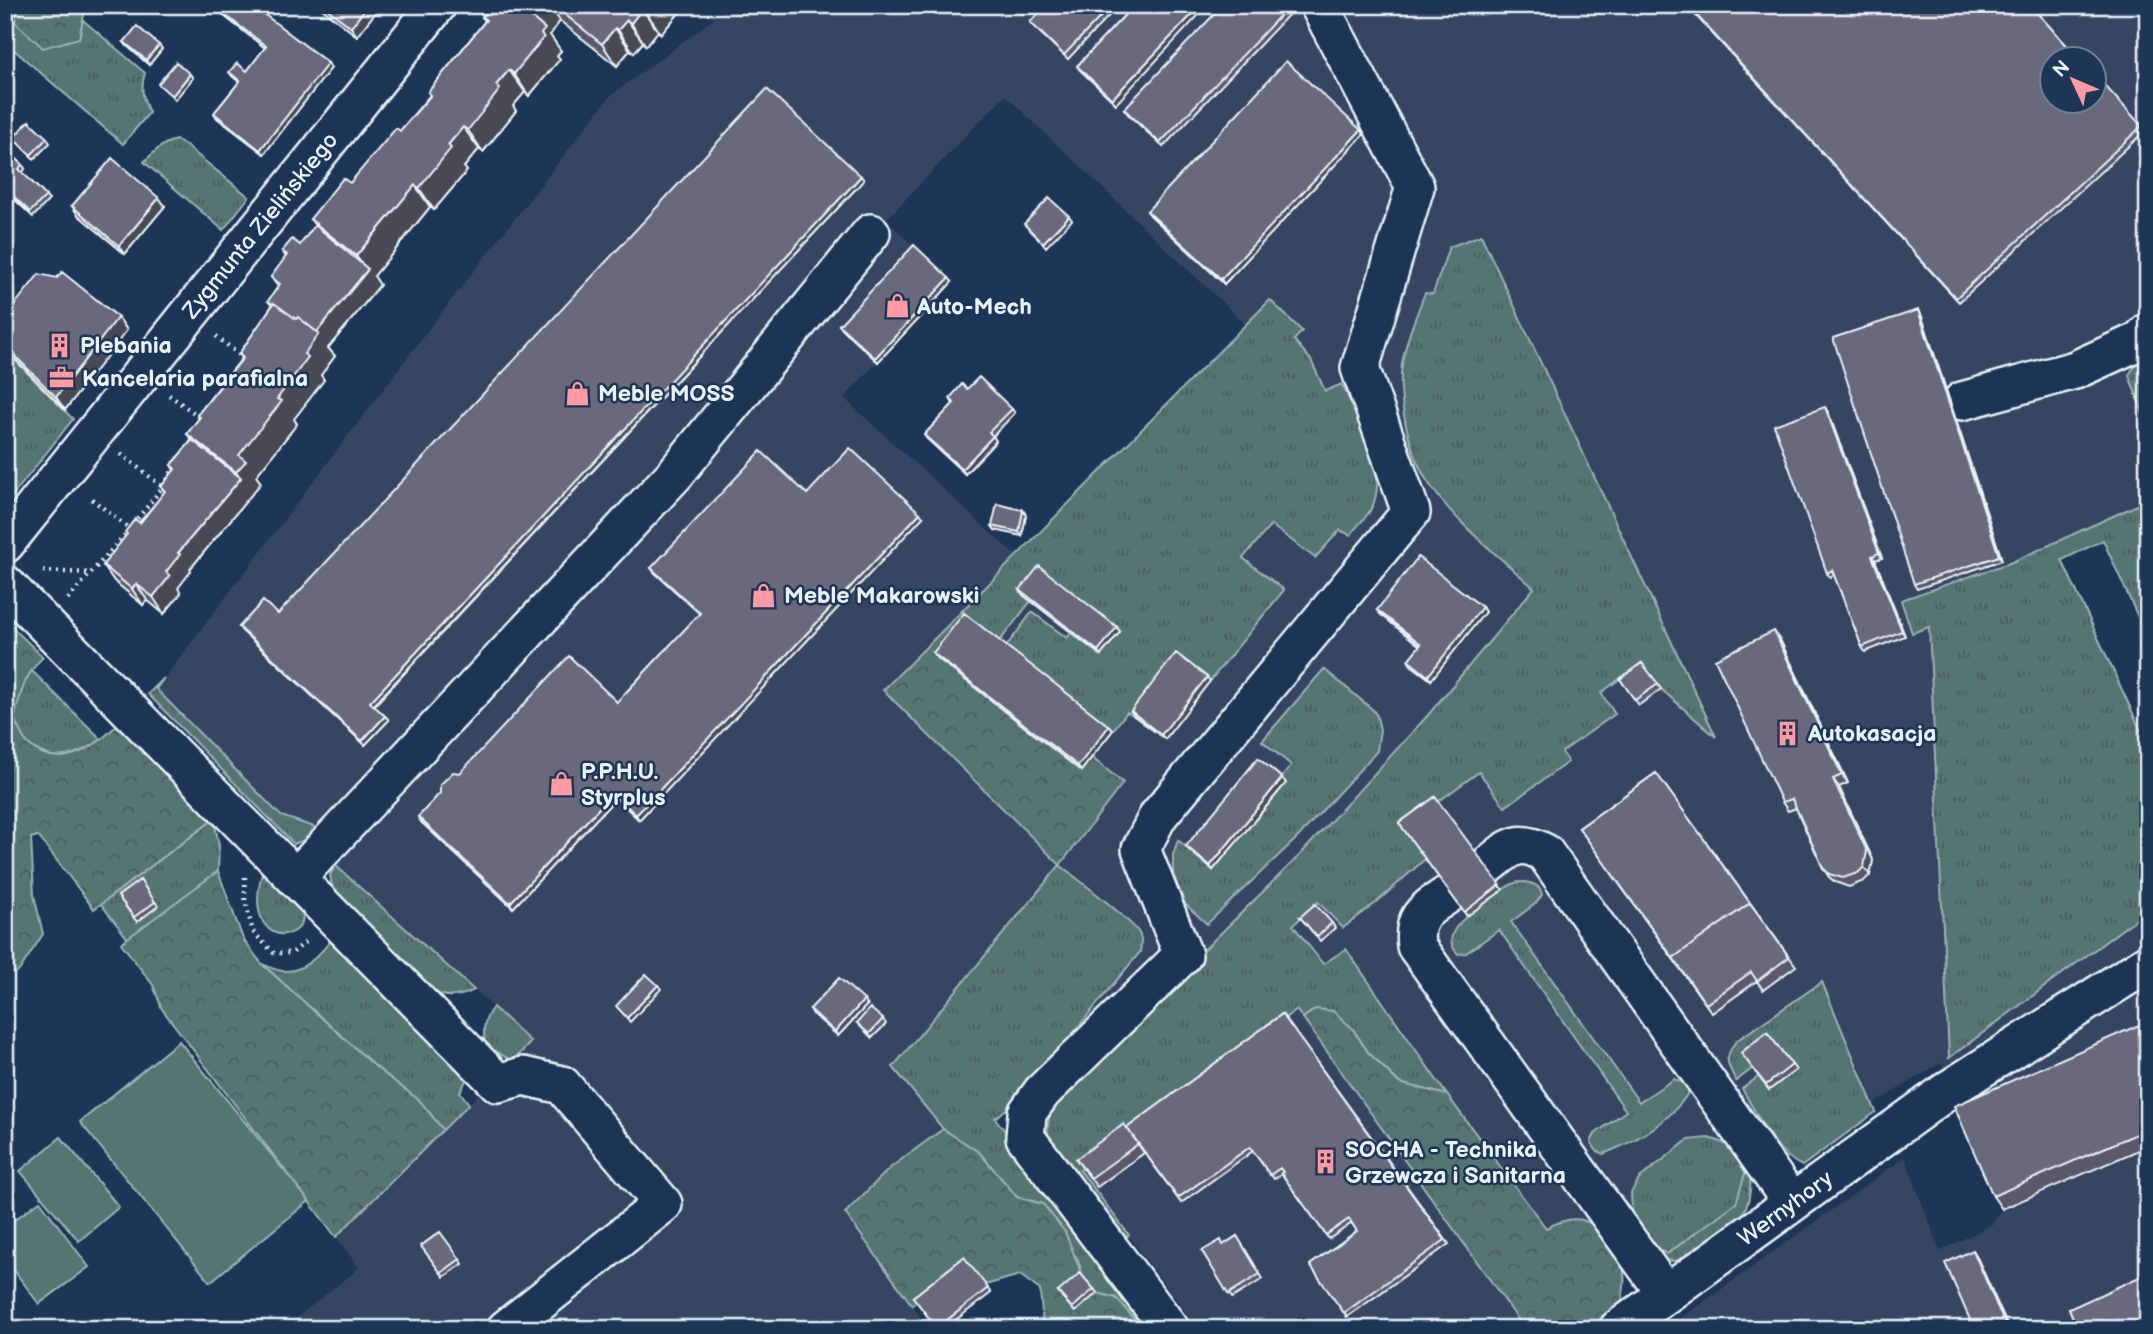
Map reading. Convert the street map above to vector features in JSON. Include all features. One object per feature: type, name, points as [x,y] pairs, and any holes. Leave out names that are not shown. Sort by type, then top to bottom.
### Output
[{"type":"street","name":"Zygmunta Zielińskiego","points":[[5,544],[437,5]]},
{"type":"street","points":[[1170,1329],[1025,1137],[1027,1113],[1042,1092],[1183,955],[1141,849],[1158,816],[1411,512],[1360,368],[1415,187],[1319,5]]},
{"type":"street","points":[[296,878],[675,474],[871,233]]},
{"type":"street","points":[[1962,401],[2075,370],[2138,341],[2148,332]]},
{"type":"street","points":[[5,584],[498,1083],[523,1076],[562,1085],[663,1204],[506,1329]]},
{"type":"street","points":[[1486,867],[1514,846],[1532,845],[1545,853],[1792,1203]]},
{"type":"street","points":[[1450,892],[1421,914],[1414,930],[1416,946],[1666,1294]]},
{"type":"street","name":"Wernyhory","points":[[1618,1329],[1951,1088],[2148,963]]},
{"type":"path","points":[[212,334],[246,360]]},
{"type":"path","points":[[165,392],[203,420],[210,410]]},
{"type":"path","points":[[118,452],[170,493]]},
{"type":"path","points":[[66,601],[130,529],[163,487],[176,465]]},
{"type":"path","points":[[84,493],[136,534]]},
{"type":"path","points":[[42,571],[91,573]]},
{"type":"path","points":[[246,827],[245,900],[253,932],[274,953],[292,953],[306,943],[318,926],[323,906]]},
{"type":"shaded area","points":[[718,5],[2148,5],[2148,518],[1929,627],[2148,909],[2148,1329],[1666,1329],[1905,1157],[1940,1251],[1991,1225],[2002,1209],[1941,1063],[1872,1105],[1816,1146],[1776,1144],[1760,1155],[1623,1264],[1624,1284],[1562,1329],[1198,1329],[1079,1170],[1048,1122],[1054,1104],[894,1067],[943,1129],[890,1168],[846,1212],[929,1329],[282,1329],[359,1268],[336,1237],[531,1042],[361,886],[321,853],[314,827],[282,816],[156,689],[431,326],[610,96],[724,11]],"holes":[[[1005,95],[1246,325],[1016,556],[844,398],[952,282],[886,220]]]},
{"type":"green space","points":[[5,5],[18,5],[15,22],[79,38],[83,20],[145,73],[143,93],[149,113],[123,144],[5,42]]},
{"type":"green space","points":[[18,5],[86,5],[79,38],[43,48],[15,22]]},
{"type":"green space","points":[[176,140],[249,197],[223,230],[144,162],[162,146]]},
{"type":"green space","points":[[1481,235],[1716,737],[1661,689],[1641,663],[1601,693],[1615,714],[1562,752],[1568,762],[1505,807],[1479,772],[1403,827],[1425,859],[1377,902],[1343,928],[1318,902],[1293,925],[1323,964],[1346,949],[1447,1095],[1399,1083],[1368,1052],[1352,1028],[1316,1009],[1303,1018],[1296,1010],[1080,1170],[1129,1235],[1120,1242],[1052,1148],[1049,1140],[1048,1124],[1063,1089],[1299,856],[1428,715],[1534,588],[1451,512],[1428,482],[1415,456],[1403,409],[1402,364],[1425,293],[1433,294],[1449,247]]},
{"type":"green space","points":[[1270,300],[1302,331],[1294,340],[1311,360],[1325,391],[1342,384],[1375,462],[1376,494],[1371,509],[1350,535],[1340,530],[1315,558],[1271,525],[1243,558],[1284,590],[1210,681],[1134,716],[1127,712],[1113,730],[1006,647],[1032,612],[1067,638],[1071,633],[1100,655],[1119,631],[1031,601],[999,642],[962,611]]},
{"type":"green space","points":[[5,350],[73,419],[10,499],[5,494]]},
{"type":"green space","points":[[2143,359],[2148,368],[2148,427],[2129,375],[2137,362]]},
{"type":"green space","points":[[2148,500],[2148,639],[2103,540],[2062,560],[2148,746],[2148,910],[1949,1058],[1929,627],[1912,633],[1901,600],[2012,562]]},
{"type":"green space","points":[[962,611],[1081,770],[1091,757],[1123,783],[1060,865],[883,690]]},
{"type":"green space","points":[[5,623],[43,657],[27,679],[14,719],[28,744],[40,752],[65,756],[89,748],[120,722],[214,819],[94,909],[38,836],[31,838],[34,895],[43,934],[19,971],[5,976]]},
{"type":"green space","points":[[30,669],[102,740],[65,756],[47,755],[28,744],[14,719],[21,689]]},
{"type":"green space","points":[[1324,669],[1377,716],[1380,730],[1377,751],[1298,837],[1207,924],[1185,904],[1173,874],[1173,855],[1178,840],[1213,870],[1285,783],[1281,779],[1291,765],[1262,741]]},
{"type":"green space","points":[[164,678],[156,689],[281,816],[319,831],[294,844],[148,694]]},
{"type":"green space","points":[[214,819],[219,846],[218,871],[128,939],[101,904]]},
{"type":"green space","points":[[335,865],[474,990],[452,996],[430,991],[333,894],[330,875]]},
{"type":"green space","points":[[1060,865],[1136,929],[1141,937],[1140,952],[1018,1100],[995,1118],[1159,1329],[1143,1329],[1116,1298],[1097,1293],[1083,1277],[1078,1260],[1043,1204],[1017,1197],[979,1152],[943,1129],[893,1067]]},
{"type":"green space","points":[[218,871],[243,939],[262,964],[377,1068],[420,1101],[443,1130],[336,1237],[162,1009],[153,985],[121,943]]},
{"type":"green space","points":[[262,874],[282,883],[302,910],[302,923],[295,931],[284,934],[272,931],[262,920],[258,902]]},
{"type":"green space","points":[[1526,882],[1537,886],[1542,895],[1535,904],[1511,922],[1639,1102],[1674,1079],[1683,1082],[1690,1090],[1663,1121],[1628,1143],[1603,1154],[1596,1150],[1591,1142],[1595,1134],[1626,1111],[1499,930],[1466,953],[1458,954],[1451,939],[1458,924],[1496,894],[1516,883]]},
{"type":"green space","points":[[333,938],[469,1075],[460,1092],[469,1104],[443,1130],[420,1101],[377,1068],[262,964],[281,971],[299,968],[312,960]]},
{"type":"green space","points":[[1822,982],[1876,1112],[1802,1166],[1775,1143],[1742,1089],[1759,1076],[1753,1068],[1736,1081],[1728,1057],[1736,1041]]},
{"type":"green space","points":[[493,1007],[531,1042],[513,1061],[485,1046],[484,1026]]},
{"type":"green space","points":[[1316,1009],[1333,1011],[1352,1028],[1368,1052],[1399,1083],[1447,1095],[1546,1228],[1574,1219],[1590,1223],[1597,1228],[1622,1263],[1624,1280],[1621,1308],[1592,1329],[1525,1329],[1303,1018]]},
{"type":"green space","points":[[179,1041],[309,1201],[210,1282],[80,1122]]},
{"type":"green space","points":[[943,1129],[979,1152],[1017,1197],[1043,1204],[1065,1232],[1083,1277],[1097,1293],[1116,1298],[1143,1329],[1045,1329],[1040,1290],[1020,1275],[985,1285],[967,1262],[912,1305],[845,1213],[890,1168]]},
{"type":"green space","points":[[61,1137],[119,1207],[79,1241],[20,1171]]},
{"type":"green space","points":[[1708,1138],[1731,1146],[1748,1164],[1737,1203],[1667,1254],[1649,1244],[1632,1211],[1631,1193],[1640,1178],[1688,1140]]},
{"type":"green space","points":[[1748,1164],[1750,1194],[1740,1218],[1684,1259],[1666,1260],[1657,1254],[1649,1244],[1667,1254],[1736,1203]]},
{"type":"green space","points":[[40,1201],[89,1267],[39,1304],[5,1258],[5,1227]]},
{"type":"building","points":[[225,5],[252,5],[328,63],[260,150],[214,113],[240,81],[229,72],[237,63],[247,71],[266,46],[221,12]]},
{"type":"building","points":[[322,5],[368,5],[351,27]]},
{"type":"building","points":[[492,5],[539,5],[531,17],[545,29],[541,34],[544,37],[514,74],[509,70],[496,85],[500,89],[468,130],[463,127],[448,145],[451,148],[419,188],[415,185],[356,256],[310,219],[343,178],[350,183],[396,128],[400,131],[431,95],[428,92],[486,20],[482,17]]},
{"type":"building","points":[[553,5],[651,5],[646,12],[642,9],[631,23],[627,20],[618,30],[615,28],[602,44]]},
{"type":"building","points":[[1046,5],[1112,5],[1064,55],[1030,22]]},
{"type":"building","points":[[1134,5],[1201,5],[1112,99],[1077,66]]},
{"type":"building","points":[[1223,5],[1290,5],[1160,143],[1124,109]]},
{"type":"building","points":[[1687,5],[2030,5],[2067,46],[2038,46],[2038,116],[2108,116],[2108,89],[2142,126],[1956,298]]},
{"type":"building","points":[[137,26],[159,45],[146,60],[124,42]]},
{"type":"building","points":[[1286,61],[1361,130],[1221,279],[1147,211]]},
{"type":"building","points":[[176,62],[190,74],[172,96],[158,84]]},
{"type":"building","name":"Meble MOSS","points":[[767,89],[861,176],[370,702],[385,716],[362,741],[239,627],[263,601],[278,614]]},
{"type":"building","points":[[29,121],[47,138],[31,155],[13,138]]},
{"type":"building","points":[[5,149],[22,164],[19,169],[46,196],[30,212],[12,195],[5,202]]},
{"type":"building","points":[[112,158],[159,198],[119,246],[72,206]]},
{"type":"building","points":[[1049,198],[1069,216],[1043,243],[1024,224]]},
{"type":"building","points":[[315,225],[368,269],[317,332],[298,317],[296,319],[268,301],[280,284],[271,277],[287,255],[282,251],[292,239],[300,245]]},
{"type":"building","name":"Auto-Mech","points":[[914,245],[949,278],[875,358],[839,325]]},
{"type":"building","name":"Plebania","points":[[62,272],[118,317],[56,397],[5,346],[5,317],[39,274],[57,278]]},
{"type":"building","points":[[5,303],[12,309],[5,317]]},
{"type":"building","points":[[274,303],[319,334],[304,354],[308,357],[277,399],[282,401],[239,455],[246,461],[236,472],[187,434],[200,417],[197,415],[243,358],[239,354]]},
{"type":"building","points":[[1918,310],[1999,556],[1914,584],[1833,338]]},
{"type":"building","points":[[979,377],[1012,409],[989,432],[993,436],[962,469],[924,435],[954,403],[950,398],[962,384],[967,389]]},
{"type":"building","points":[[1825,407],[1879,553],[1872,556],[1902,631],[1862,647],[1832,570],[1827,573],[1774,425]]},
{"type":"building","points":[[192,440],[241,478],[178,553],[180,554],[166,572],[170,576],[153,597],[136,584],[132,589],[103,565],[135,519],[140,523],[165,491],[161,487],[175,469],[171,465]]},
{"type":"building","points":[[850,448],[920,513],[636,815],[613,793],[510,903],[418,817],[440,793],[440,785],[453,772],[460,773],[569,656],[617,702],[700,613],[651,568],[761,451],[807,494]]},
{"type":"building","points":[[997,504],[1023,510],[1019,532],[992,526]]},
{"type":"building","points":[[1418,557],[1482,607],[1428,676],[1408,660],[1421,644],[1377,610]]},
{"type":"building","points":[[1039,566],[1117,627],[1098,651],[1020,590]]},
{"type":"building","points":[[964,613],[1109,726],[1078,766],[933,653]]},
{"type":"building","name":"Autokasacja","points":[[1774,631],[1842,775],[1833,779],[1867,851],[1864,867],[1858,873],[1843,878],[1829,874],[1823,868],[1792,799],[1782,802],[1715,659]]},
{"type":"building","points":[[1176,653],[1207,677],[1161,735],[1131,711]]},
{"type":"building","points":[[1642,663],[1658,684],[1635,700],[1620,679]]},
{"type":"building","points":[[1258,758],[1282,778],[1210,866],[1186,846]]},
{"type":"building","points":[[1656,773],[1750,903],[1673,958],[1579,828]]},
{"type":"building","points":[[1435,797],[1500,885],[1464,912],[1399,823]]},
{"type":"building","points":[[140,880],[155,902],[134,917],[118,896]]},
{"type":"building","points":[[1750,903],[1789,957],[1757,981],[1751,972],[1706,1004],[1673,958]]},
{"type":"building","points":[[1315,904],[1332,923],[1317,937],[1300,917]]},
{"type":"building","points":[[646,974],[658,985],[627,1018],[616,1006]]},
{"type":"building","points":[[839,978],[864,1000],[835,1032],[810,1009]]},
{"type":"building","points":[[870,1008],[883,1019],[869,1034],[857,1023]]},
{"type":"building","name":"SOCHA - Technika Grzewcza i Sanitarna","points":[[1282,1014],[1445,1240],[1344,1313],[1310,1265],[1357,1231],[1349,1219],[1326,1235],[1280,1168],[1270,1175],[1250,1147],[1178,1198],[1127,1128]]},
{"type":"building","points":[[2148,1021],[2148,1129],[1993,1196],[1954,1106]]},
{"type":"building","points":[[1767,1032],[1792,1065],[1766,1085],[1741,1053]]},
{"type":"building","points":[[1124,1124],[1138,1144],[1091,1178],[1076,1159]]},
{"type":"building","points":[[440,1232],[460,1259],[441,1273],[421,1246]]},
{"type":"building","points":[[1237,1236],[1260,1274],[1228,1294],[1202,1251],[1221,1240],[1223,1245]]},
{"type":"building","points":[[1973,1250],[2007,1329],[1974,1329],[1945,1263]]},
{"type":"building","points":[[964,1257],[988,1288],[937,1328],[913,1297]]},
{"type":"building","points":[[1080,1273],[1094,1289],[1072,1308],[1058,1292]]},
{"type":"building","points":[[2148,1273],[2148,1329],[2078,1329],[2069,1309]]},
{"type":"building","points":[[1011,1321],[1017,1329],[1001,1329]]},
{"type":"place","name":"Auto-Mech","points":[[897,306]]},
{"type":"place","name":"Plebania","points":[[60,345]]},
{"type":"place","name":"Kancelaria parafialna","points":[[62,378]]},
{"type":"place","name":"Meble MOSS","points":[[578,393]]},
{"type":"place","name":"Meble Makarowski","points":[[764,595]]},
{"type":"place","name":"Autokasacja","points":[[1788,733]]},
{"type":"place","name":"P.P.H.U. Styrplus","points":[[561,784]]},
{"type":"place","name":"SOCHA - Technika Grzewcza i Sanitarna","points":[[1325,1162]]}]
